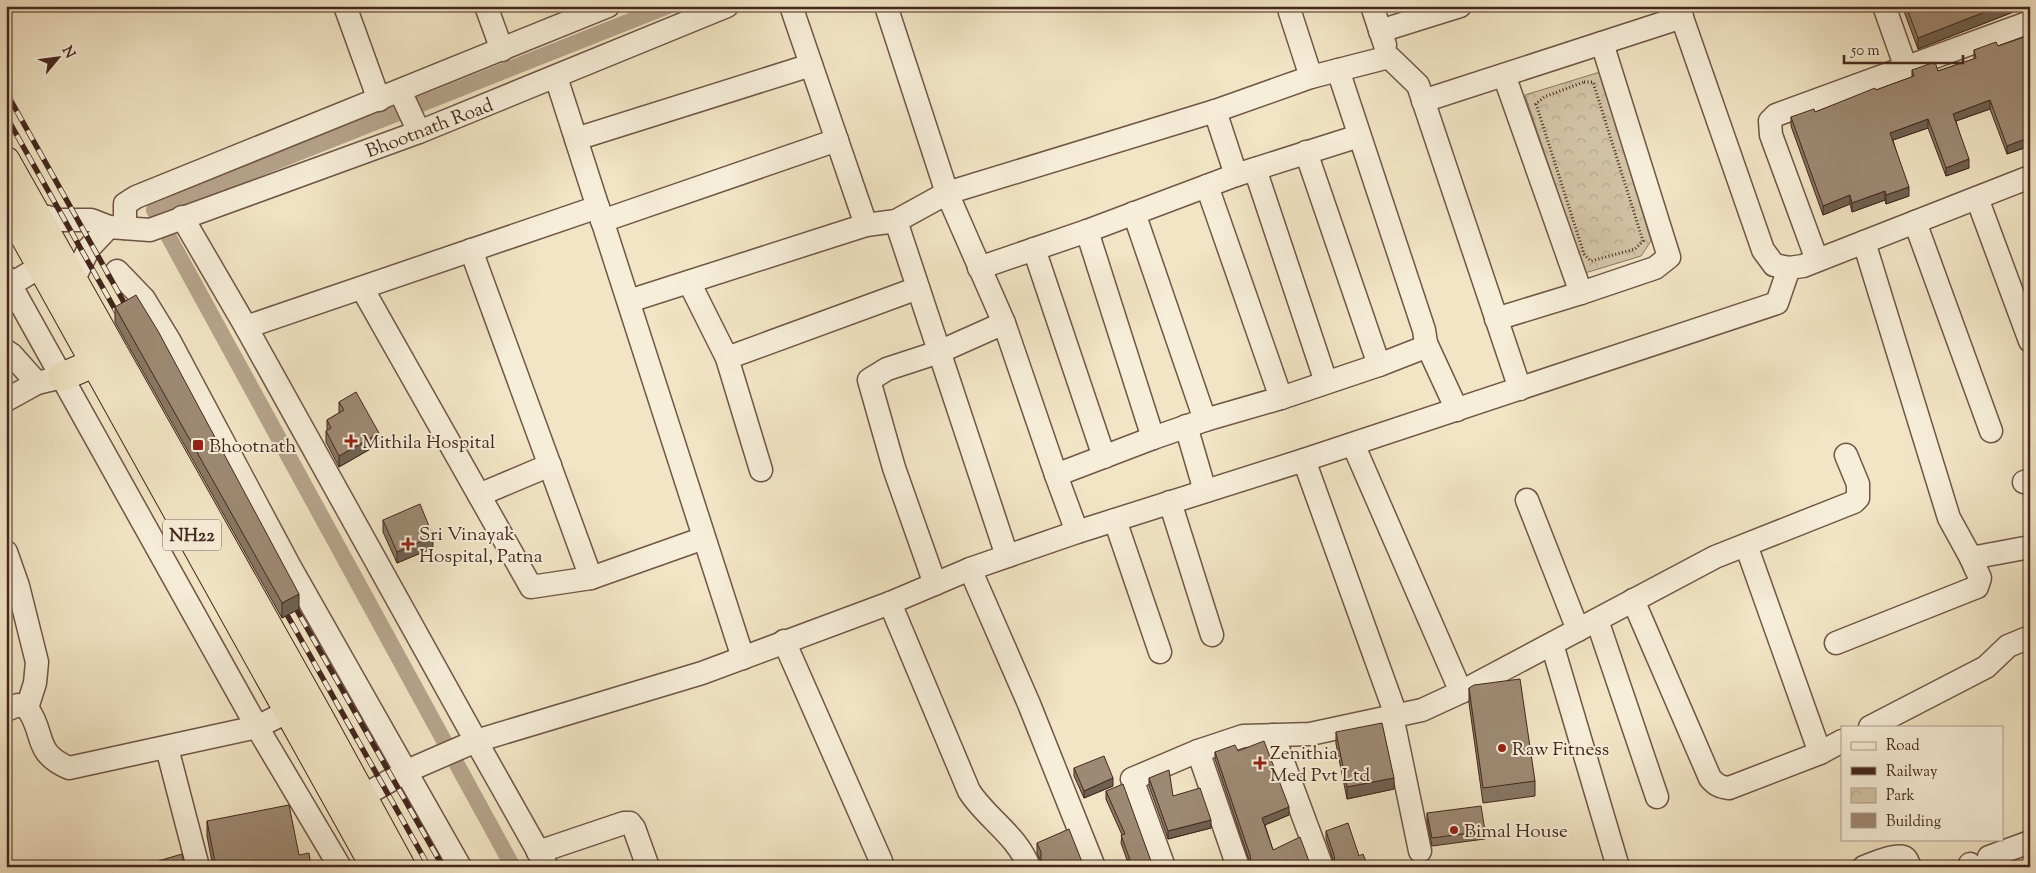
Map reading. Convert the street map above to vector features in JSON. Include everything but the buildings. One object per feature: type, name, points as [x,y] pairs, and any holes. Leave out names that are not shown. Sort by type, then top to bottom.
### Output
[{"type":"highway","name":"NH22","points":[[6,161],[318,715],[361,798],[401,867]]},
{"type":"highway","name":"NH22","points":[[6,203],[375,867]]},
{"type":"highway","points":[[49,380],[96,362]]},
{"type":"street","points":[[346,6],[380,100]]},
{"type":"street","points":[[486,6],[502,50]]},
{"type":"street","points":[[73,281],[89,248],[117,227],[125,204],[136,197],[401,93],[608,6]]},
{"type":"street","name":"Bhootnath Road","points":[[35,214],[59,220],[91,220],[117,227],[150,230],[417,127],[556,77],[728,6]]},
{"type":"street","points":[[791,6],[866,225]]},
{"type":"street","points":[[886,6],[946,193],[1004,323],[1077,532]]},
{"type":"street","points":[[1288,6],[1311,78]]},
{"type":"street","points":[[1372,6],[1389,57],[1418,85],[1520,389]]},
{"type":"street","points":[[1380,31],[1460,6]]},
{"type":"street","points":[[1884,6],[1906,68]]},
{"type":"street","points":[[1817,260],[1770,135],[1770,122],[1776,116],[2030,21],[2026,6]]},
{"type":"street","points":[[1423,101],[1602,43],[1680,12],[1763,250],[1774,265],[1789,268],[1803,266],[2030,177]]},
{"type":"street","points":[[1496,319],[1655,268],[1669,257],[1602,43]]},
{"type":"street","points":[[629,301],[866,225],[896,221],[946,193],[1215,111],[1311,78],[1389,57]]},
{"type":"street","points":[[576,139],[811,65]]},
{"type":"street","points":[[1338,70],[1424,330],[1426,343],[1457,410]]},
{"type":"street","points":[[1504,75],[1581,293]]},
{"type":"street","points":[[556,77],[743,658]]},
{"type":"street","points":[[401,93],[417,127]]},
{"type":"street","points":[[1215,111],[1245,172],[1326,382]]},
{"type":"street","points":[[979,268],[1088,231],[1245,172],[1359,136]]},
{"type":"street","points":[[246,328],[471,250],[600,214],[837,140]]},
{"type":"street","points":[[1306,152],[1379,365]]},
{"type":"street","points":[[1206,186],[1281,398]]},
{"type":"street","points":[[1976,198],[2030,341]]},
{"type":"street","points":[[1134,213],[1195,423],[1205,491]]},
{"type":"street","points":[[179,218],[246,328],[473,742],[542,859],[624,823],[630,823],[634,828],[648,867]]},
{"type":"street","points":[[896,221],[1007,556]]},
{"type":"street","points":[[1915,222],[1990,431]]},
{"type":"street","points":[[75,247],[117,227]]},
{"type":"street","points":[[1088,231],[1153,438]]},
{"type":"street","points":[[1836,643],[1977,587],[1980,578],[1949,518],[1864,242]]},
{"type":"street","points":[[1034,249],[1104,457]]},
{"type":"street","points":[[471,250],[591,578]]},
{"type":"street","points":[[361,798],[407,771],[473,742],[702,673],[1007,556],[1777,304],[1789,268]]},
{"type":"street","points":[[33,271],[8,281],[49,380],[340,867]]},
{"type":"street","points":[[117,271],[144,299],[169,340],[290,567],[460,867]]},
{"type":"street","points":[[689,282],[727,358],[762,470]]},
{"type":"street","points":[[362,288],[531,587],[591,578],[704,538]]},
{"type":"street","points":[[727,358],[918,288]]},
{"type":"street","points":[[935,584],[894,468],[869,380],[887,369],[940,352],[1004,323]]},
{"type":"street","points":[[1056,475],[1195,423],[1281,398],[1379,365],[1420,349],[1426,343]]},
{"type":"street","points":[[6,351],[49,380]]},
{"type":"street","points":[[6,400],[49,380]]},
{"type":"street","points":[[1353,444],[1461,692]]},
{"type":"street","points":[[1164,867],[1132,778],[1198,751],[1243,736],[1310,734],[1422,710],[1461,692],[1714,558],[1854,502],[1858,498],[1858,484],[1846,455]]},
{"type":"street","points":[[1304,460],[1394,716],[1420,851]]},
{"type":"street","points":[[479,495],[550,465]]},
{"type":"street","points":[[1527,500],[1587,625],[1657,797]]},
{"type":"street","points":[[1170,502],[1212,635]]},
{"type":"street","points":[[1116,520],[1160,652]]},
{"type":"street","points":[[1746,544],[1820,752]]},
{"type":"street","points":[[1971,558],[2030,546]]},
{"type":"street","points":[[6,552],[18,586],[37,662],[36,683],[17,709],[44,751],[56,762],[69,768],[167,748],[257,727],[289,711]]},
{"type":"street","points":[[970,569],[1029,704],[1094,867]]},
{"type":"street","points":[[1632,600],[1710,778],[1715,783],[1721,787],[1729,788],[1820,752],[1841,742]]},
{"type":"street","points":[[890,602],[969,791],[978,805],[1009,836],[1023,865]]},
{"type":"street","points":[[1872,726],[1986,667],[2008,646],[2030,637]]},
{"type":"street","points":[[784,641],[881,861]]},
{"type":"street","points":[[1552,644],[1618,867]]},
{"type":"street","points":[[1273,735],[1322,867]]},
{"type":"street","points":[[167,748],[198,867]]},
{"type":"street","points":[[1198,751],[1238,867]]},
{"type":"street","points":[[1977,862],[2030,842]]},
{"type":"street","points":[[1864,867],[1896,857],[1903,857],[1907,860],[1910,867]]},
{"type":"path","points":[[1584,82],[1593,82],[1643,241],[1635,249],[1591,261],[1584,254],[1536,104],[1544,97],[1584,82]]},
{"type":"green space","points":[[1600,72],[1651,241],[1641,256],[1585,273],[1525,95]]},
{"type":"waterway","points":[[513,867],[154,210],[668,6]]},
{"type":"railway","points":[[6,92],[131,315]]},
{"type":"railway","points":[[6,116],[121,320]]},
{"type":"railway","points":[[290,598],[443,867]]},
{"type":"railway","points":[[281,604],[429,867]]},
{"type":"place","name":"Mithila Hospital","points":[[351,441]]},
{"type":"place","name":"Bhootnath","points":[[198,445]]},
{"type":"place","name":"Sri Vinayak Hospital, Patna","points":[[408,544]]},
{"type":"place","name":"Raw Fitness","points":[[1502,748]]},
{"type":"place","name":"Zenithia Med Pvt Ltd","points":[[1260,763]]},
{"type":"place","name":"Bimal House","points":[[1454,830]]}]
